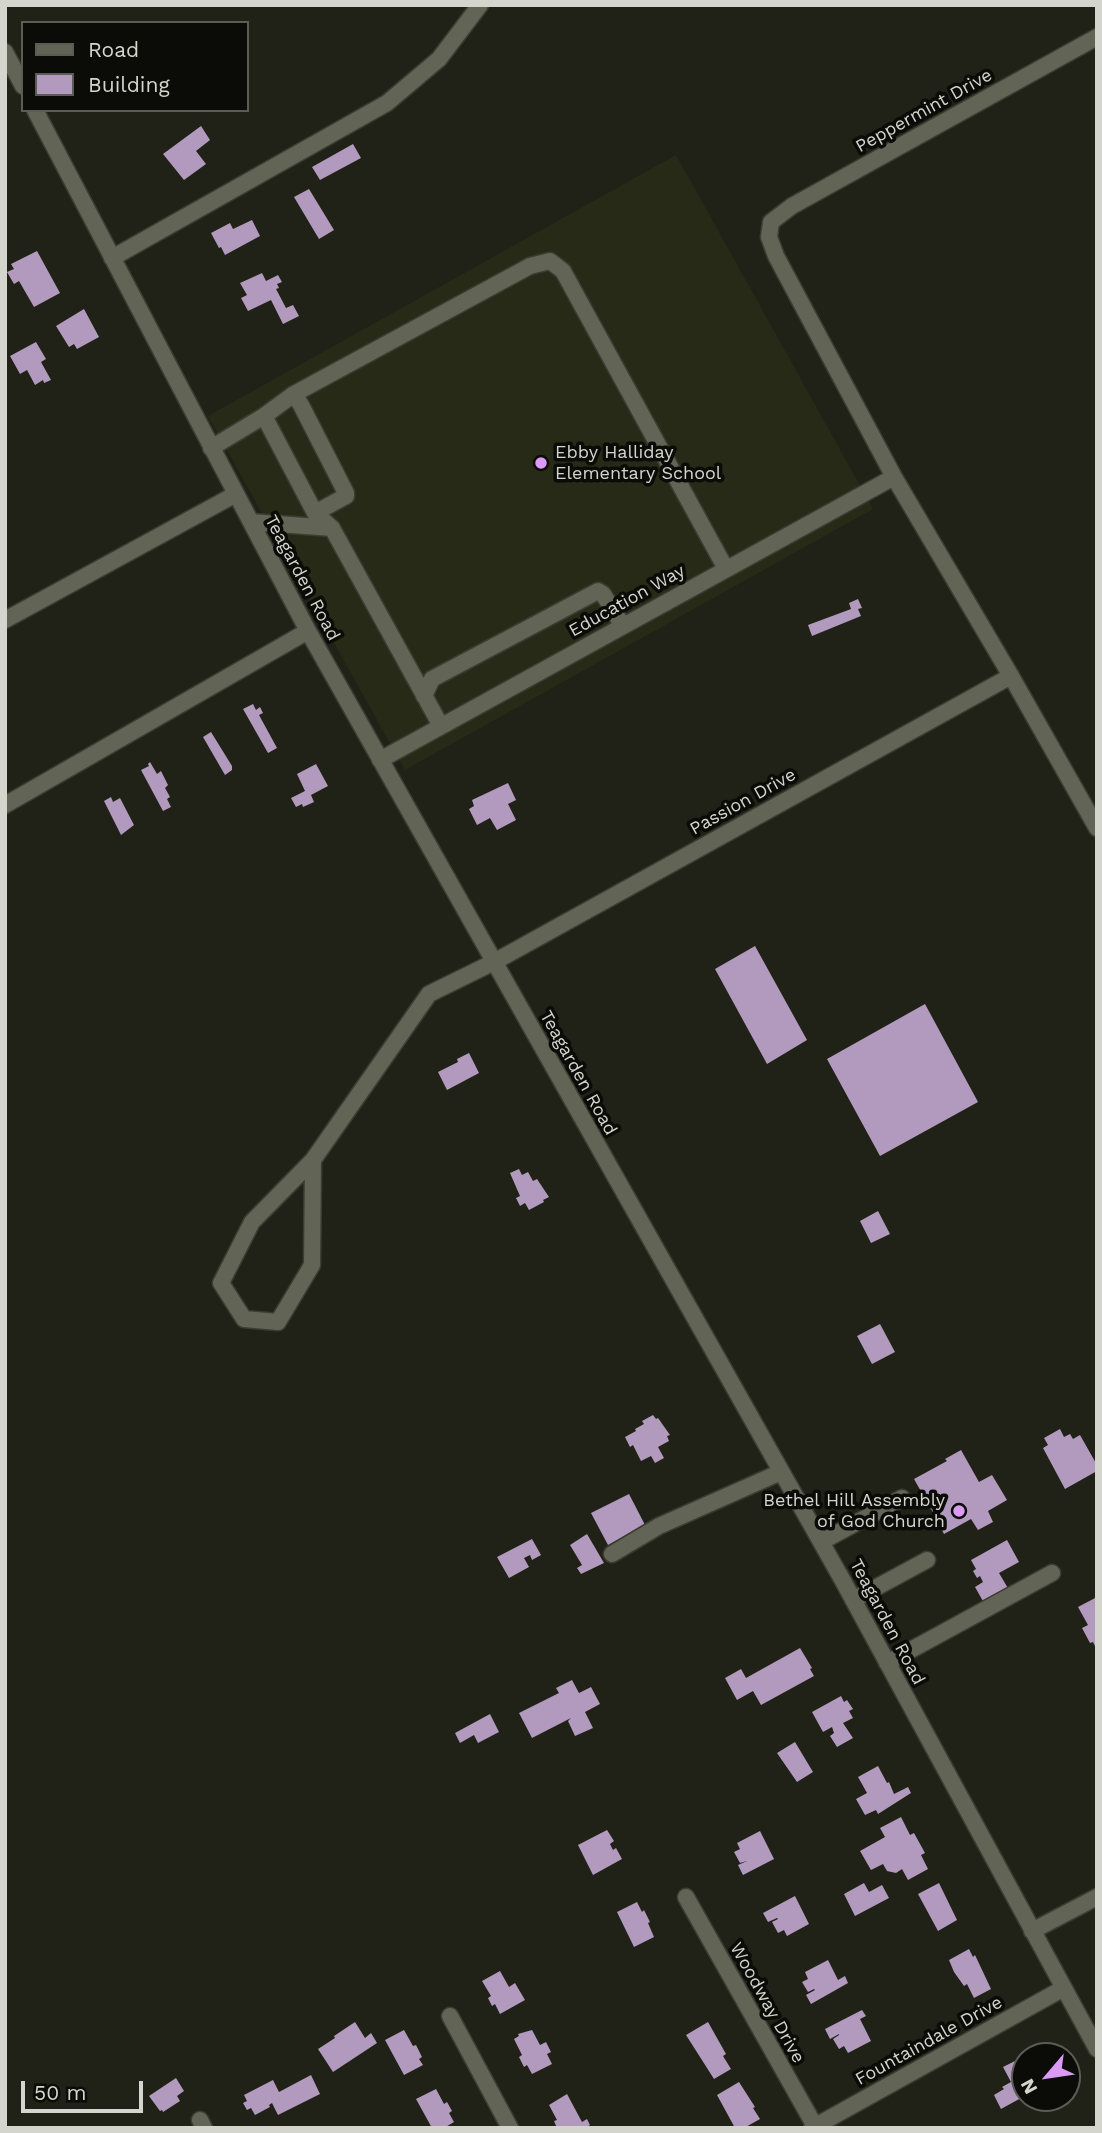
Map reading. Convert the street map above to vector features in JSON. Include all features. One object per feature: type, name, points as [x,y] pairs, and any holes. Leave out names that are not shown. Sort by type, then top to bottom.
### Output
[{"type":"street","points":[[112,258],[387,103],[439,59],[480,5]]},
{"type":"street","name":"Peppermint Drive","points":[[894,477],[776,256],[769,237],[771,222],[792,206],[1097,37]]},
{"type":"street","points":[[5,52],[21,82]]},
{"type":"street","name":"Teagarden Road","points":[[36,112],[308,631],[821,1542],[1097,2049]]},
{"type":"street","points":[[212,448],[294,394],[530,266],[550,261],[563,271],[726,569]]},
{"type":"street","points":[[294,394],[346,493],[346,496],[315,513]]},
{"type":"street","points":[[264,416],[315,513],[332,528],[441,726]]},
{"type":"street","points":[[894,477],[1097,828]]},
{"type":"street","name":"Education Way","points":[[380,760],[894,477]]},
{"type":"street","points":[[5,620],[236,494]]},
{"type":"street","points":[[251,522],[332,528]]},
{"type":"street","points":[[424,696],[432,679],[598,591],[603,594],[622,626]]},
{"type":"street","points":[[5,805],[308,631]]},
{"type":"street","name":"Passion Drive","points":[[313,1160],[312,1265],[278,1322],[244,1319],[221,1283],[252,1222],[313,1160],[429,994],[494,962],[1011,676]]},
{"type":"street","points":[[612,1554],[659,1526],[781,1472]]},
{"type":"street","points":[[821,1542],[902,1498]]},
{"type":"street","points":[[853,1600],[927,1560]]},
{"type":"street","points":[[887,1663],[1052,1573]]},
{"type":"street","name":"Woodway Drive","points":[[685,1897],[814,2127]]},
{"type":"street","points":[[1032,1931],[1097,1897]]},
{"type":"street","name":"Fountaindale Drive","points":[[814,2127],[1064,1988]]},
{"type":"street","points":[[450,2016],[510,2128]]},
{"type":"shaded area","name":"Ebby Halliday Elementary School","points":[[676,155],[873,509],[405,770],[208,416]]},
{"type":"building","points":[[201,126],[210,140],[196,151],[206,164],[184,180],[163,154]]},
{"type":"building","points":[[353,144],[361,158],[320,180],[312,167]]},
{"type":"building","points":[[309,189],[334,230],[319,239],[294,197]]},
{"type":"building","points":[[252,220],[260,236],[225,255],[211,233],[230,223],[233,229]]},
{"type":"building","points":[[37,251],[60,293],[34,307],[19,281],[14,284],[7,272],[14,269],[11,264]]},
{"type":"building","points":[[262,273],[266,281],[278,275],[282,282],[277,284],[279,288],[276,289],[286,308],[293,305],[299,316],[283,324],[271,300],[248,311],[241,298],[247,295],[240,283]]},
{"type":"building","points":[[84,309],[99,337],[77,349],[74,344],[69,347],[56,326]]},
{"type":"building","points":[[36,342],[46,359],[41,362],[51,380],[44,383],[43,380],[35,385],[27,370],[20,374],[10,356]]},
{"type":"building","points":[[858,599],[862,608],[858,609],[861,616],[812,636],[808,625],[851,609],[849,603]]},
{"type":"building","points":[[253,704],[256,710],[260,707],[263,713],[259,715],[277,748],[268,753],[243,709]]},
{"type":"building","points":[[211,732],[232,766],[232,770],[225,775],[203,737]]},
{"type":"building","points":[[150,762],[157,774],[161,771],[168,785],[165,788],[171,807],[163,811],[141,770],[149,766]]},
{"type":"building","points":[[316,764],[328,786],[311,795],[314,802],[296,807],[291,798],[305,791],[297,774]]},
{"type":"building","points":[[508,783],[516,800],[508,804],[516,820],[497,830],[490,818],[477,825],[469,809],[474,806],[472,800]]},
{"type":"building","points":[[111,797],[113,802],[120,798],[134,825],[121,835],[104,801]]},
{"type":"building","points":[[755,946],[807,1040],[767,1064],[715,969]]},
{"type":"building","points":[[925,1004],[978,1102],[880,1156],[827,1059]]},
{"type":"building","points":[[469,1053],[479,1073],[447,1090],[438,1072]]},
{"type":"building","points":[[519,1169],[522,1175],[528,1172],[533,1181],[537,1179],[549,1197],[529,1210],[525,1203],[520,1206],[516,1198],[520,1196],[510,1173]]},
{"type":"building","points":[[878,1211],[890,1234],[871,1243],[860,1221]]},
{"type":"building","points":[[880,1324],[895,1352],[872,1364],[857,1336]]},
{"type":"building","points":[[653,1415],[670,1435],[667,1436],[669,1441],[658,1447],[664,1458],[655,1463],[651,1456],[641,1461],[633,1445],[630,1447],[625,1437]]},
{"type":"building","points":[[1060,1429],[1064,1437],[1070,1434],[1073,1439],[1080,1435],[1097,1465],[1097,1471],[1065,1489],[1043,1448],[1048,1445],[1044,1438]]},
{"type":"building","points":[[961,1450],[979,1482],[992,1475],[1007,1500],[988,1511],[993,1522],[978,1530],[971,1519],[944,1534],[940,1526],[932,1530],[926,1520],[935,1516],[914,1479]]},
{"type":"building","points":[[629,1494],[645,1525],[608,1545],[591,1513]]},
{"type":"building","points":[[587,1534],[604,1563],[581,1574],[577,1568],[582,1565],[570,1545]]},
{"type":"building","points":[[532,1539],[541,1555],[532,1560],[530,1555],[524,1558],[529,1567],[509,1578],[497,1557]]},
{"type":"building","points":[[1007,1540],[1019,1562],[999,1573],[1009,1590],[984,1603],[975,1587],[983,1582],[973,1571],[976,1569],[971,1560]]},
{"type":"building","points":[[1097,1597],[1097,1650],[1082,1628],[1088,1625],[1078,1607]]},
{"type":"building","points":[[800,1648],[814,1676],[761,1705],[753,1691],[737,1700],[725,1678],[741,1669],[746,1678]]},
{"type":"building","points":[[572,1680],[579,1693],[591,1687],[600,1704],[585,1712],[593,1728],[575,1736],[568,1721],[571,1718],[532,1738],[519,1713],[559,1693],[556,1688]]},
{"type":"building","points":[[841,1696],[853,1709],[849,1711],[853,1718],[843,1723],[853,1738],[837,1747],[830,1736],[834,1733],[832,1727],[823,1732],[812,1712]]},
{"type":"building","points":[[490,1714],[499,1732],[478,1743],[474,1735],[460,1743],[455,1733]]},
{"type":"building","points":[[795,1742],[813,1772],[797,1782],[777,1753]]},
{"type":"building","points":[[878,1766],[894,1794],[908,1787],[911,1793],[878,1814],[876,1810],[865,1815],[856,1799],[867,1793],[858,1777]]},
{"type":"building","points":[[901,1817],[910,1835],[914,1833],[925,1853],[921,1855],[928,1869],[908,1880],[902,1869],[896,1873],[887,1871],[883,1864],[871,1870],[860,1851],[885,1837],[880,1828]]},
{"type":"building","points":[[607,1830],[614,1841],[610,1844],[613,1850],[616,1848],[622,1859],[593,1875],[578,1845]]},
{"type":"building","points":[[760,1831],[774,1859],[743,1875],[738,1865],[747,1861],[740,1863],[734,1852],[740,1849],[737,1843]]},
{"type":"building","points":[[864,1883],[869,1892],[882,1885],[889,1898],[855,1916],[844,1894]]},
{"type":"building","points":[[939,1883],[957,1920],[938,1931],[918,1894]]},
{"type":"building","points":[[795,1896],[809,1924],[787,1936],[784,1930],[778,1933],[772,1922],[777,1918],[768,1922],[763,1913]]},
{"type":"building","points":[[637,1902],[650,1922],[648,1923],[654,1937],[634,1947],[617,1912]]},
{"type":"building","points":[[969,1949],[973,1957],[975,1955],[991,1989],[974,1998],[967,1984],[964,1986],[954,1972],[949,1960]]},
{"type":"building","points":[[828,1960],[838,1980],[845,1976],[848,1983],[811,2004],[806,1995],[815,1990],[808,1992],[802,1982],[808,1979],[805,1972]]},
{"type":"building","points":[[500,1971],[509,1987],[515,1983],[525,2000],[500,2014],[495,2004],[492,2006],[488,1998],[491,1996],[482,1981]]},
{"type":"building","points":[[862,2010],[866,2016],[860,2019],[871,2041],[848,2053],[844,2046],[839,2049],[833,2039],[839,2034],[830,2039],[825,2029]]},
{"type":"building","points":[[355,2022],[365,2038],[371,2033],[377,2043],[333,2072],[318,2049]]},
{"type":"building","points":[[708,2022],[726,2054],[723,2056],[731,2069],[714,2079],[686,2035]]},
{"type":"building","points":[[404,2030],[413,2046],[416,2045],[423,2065],[404,2075],[385,2040]]},
{"type":"building","points":[[532,2030],[540,2045],[546,2042],[551,2052],[547,2054],[552,2064],[532,2074],[527,2065],[524,2067],[519,2057],[522,2055],[514,2039],[518,2034]]},
{"type":"building","points":[[1011,2063],[1011,2082],[1003,2067]]},
{"type":"building","points":[[311,2075],[320,2094],[278,2115],[272,2103],[270,2107],[255,2115],[251,2108],[247,2110],[243,2103],[247,2101],[244,2095],[273,2080],[279,2092]]},
{"type":"building","points":[[176,2078],[184,2091],[177,2096],[180,2101],[163,2112],[160,2111],[149,2096]]},
{"type":"building","points":[[739,2082],[760,2119],[744,2128],[735,2128],[717,2095]]},
{"type":"building","points":[[1011,2082],[1011,2104],[1001,2109],[994,2095],[1004,2089],[1002,2087]]},
{"type":"building","points":[[436,2089],[444,2104],[447,2102],[452,2111],[449,2113],[454,2122],[444,2128],[432,2128],[416,2099]]},
{"type":"building","points":[[567,2094],[582,2122],[587,2119],[590,2125],[585,2128],[557,2128],[554,2121],[557,2120],[549,2105]]},
{"type":"place","name":"Ebby Halliday Elementary School","points":[[541,463]]},
{"type":"place","name":"Bethel Hill Assembly of God Church","points":[[959,1511]]}]
